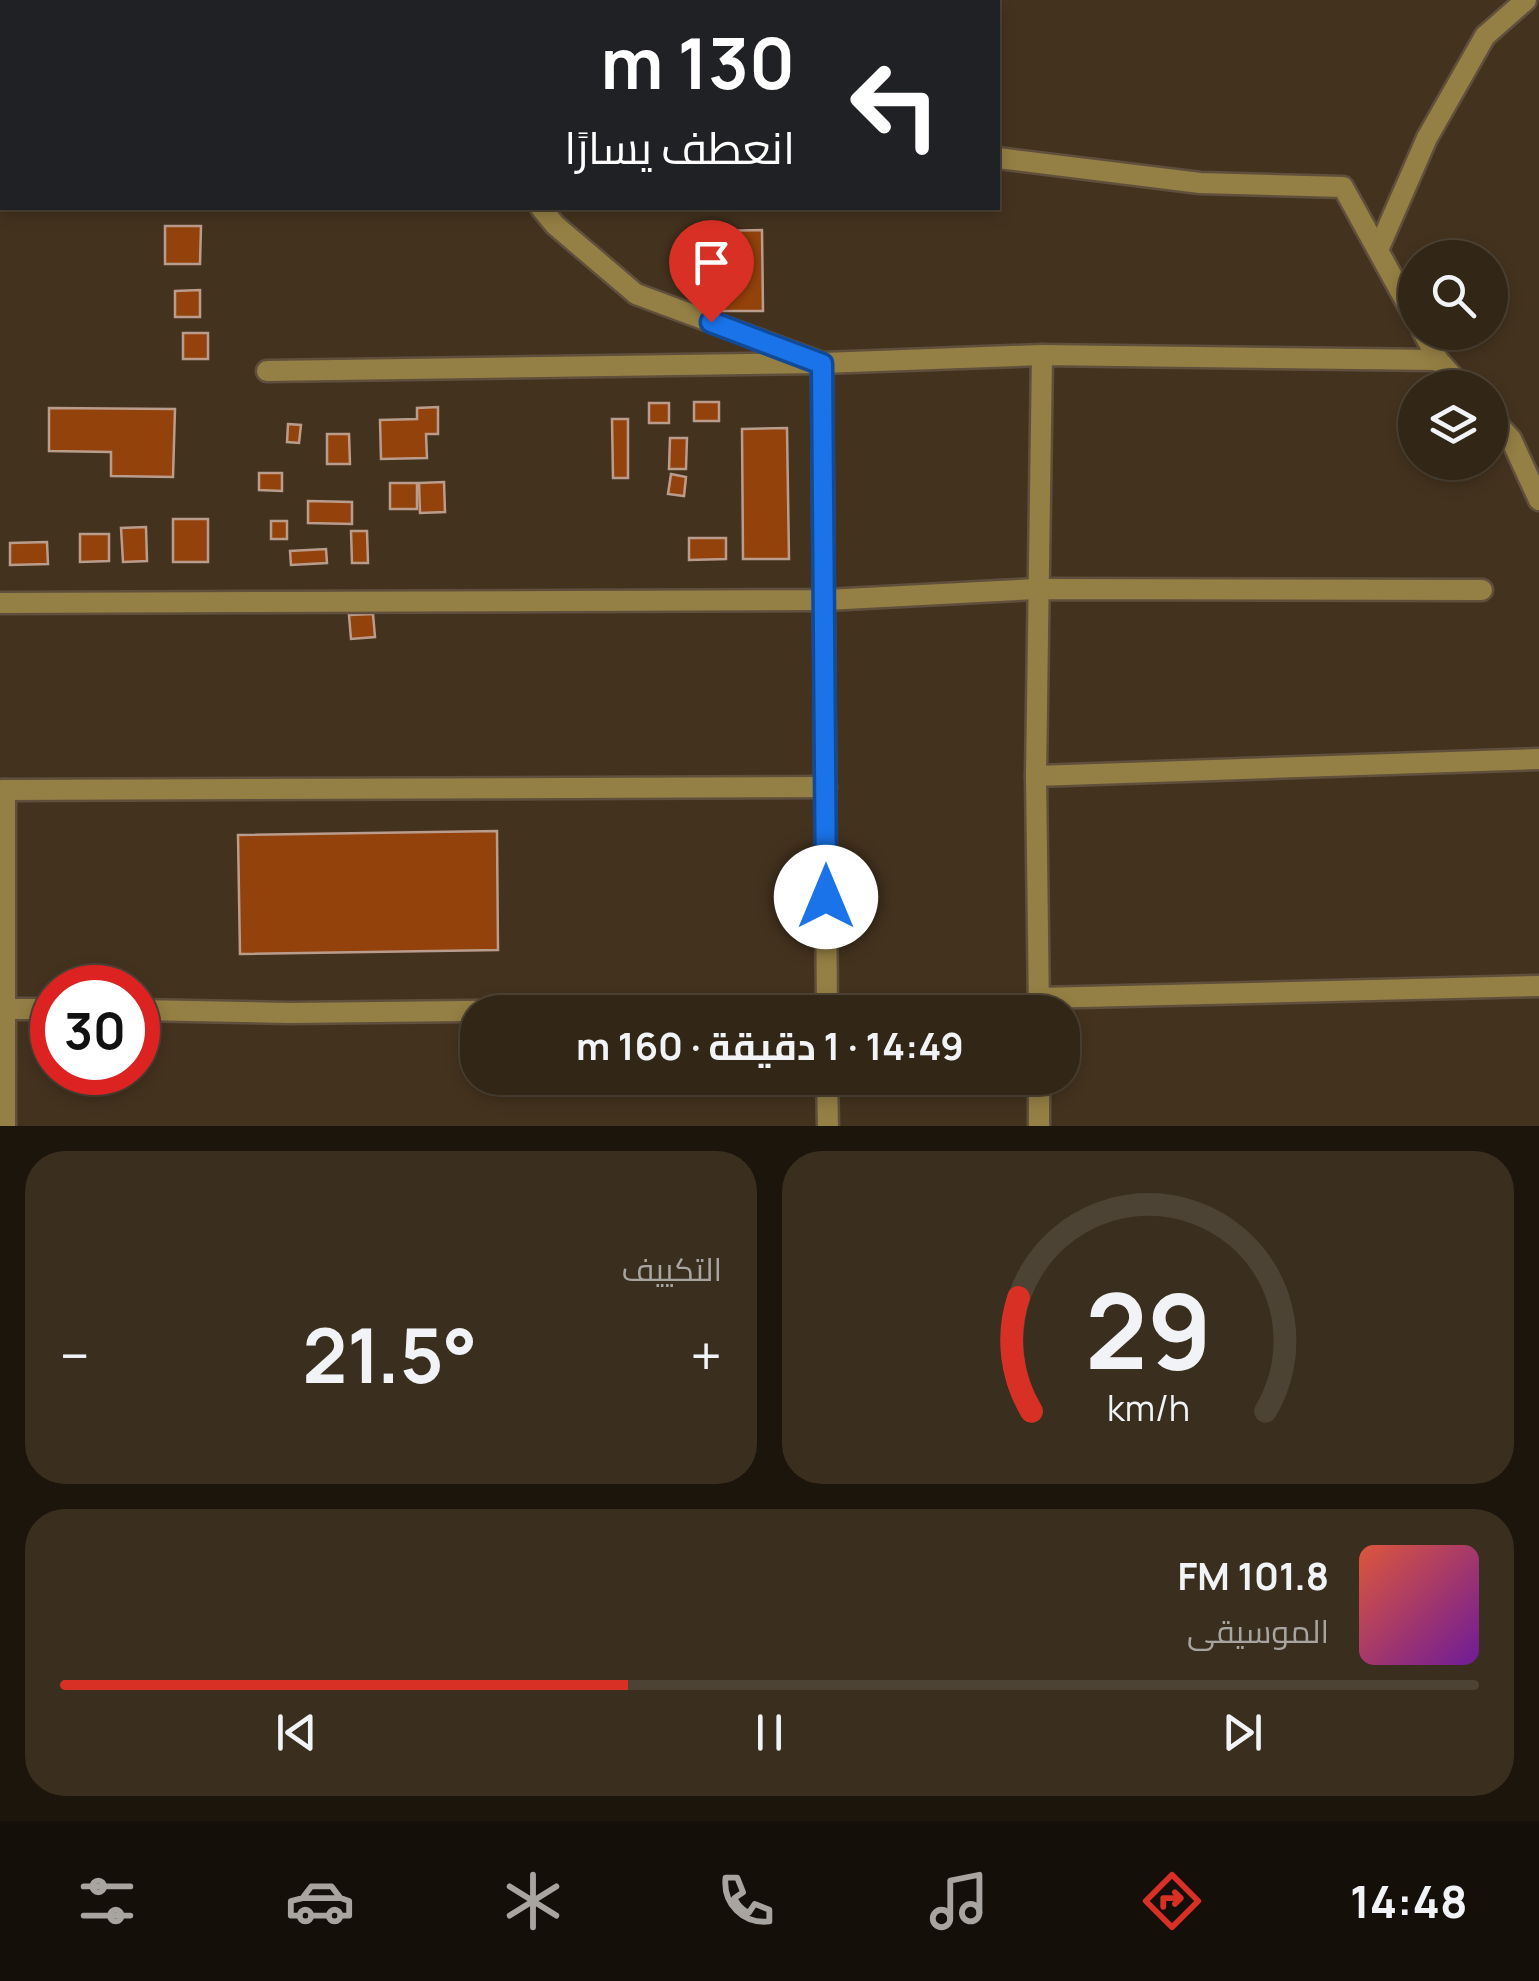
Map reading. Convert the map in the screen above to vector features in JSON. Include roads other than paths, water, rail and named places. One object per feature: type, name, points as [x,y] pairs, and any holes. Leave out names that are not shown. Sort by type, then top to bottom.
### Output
[{"type":"street","points":[[1378,250],[1427,138],[1485,36],[1510,9],[1526,0]]},
{"type":"street","points":[[1000,158],[1200,183],[1343,188],[1398,287]]},
{"type":"street","points":[[543,210],[636,294],[822,364]]},
{"type":"street","points":[[1433,350],[1447,370]]},
{"type":"street","points":[[1039,995],[1036,776],[1042,355]]},
{"type":"street","points":[[267,371],[822,364],[1042,355],[1438,360]]},
{"type":"street","points":[[822,364],[827,995]]},
{"type":"street","points":[[1508,437],[1539,500]]},
{"type":"street","points":[[0,602],[826,600],[1037,590],[1482,590]]},
{"type":"street","points":[[1036,776],[1539,760]]},
{"type":"street","points":[[6,1126],[3,790],[826,787]]},
{"type":"street","points":[[1080,1003],[1539,986]]},
{"type":"street","points":[[2,1008],[30,1009]]},
{"type":"street","points":[[160,1010],[460,1012]]},
{"type":"street","points":[[827,1095],[828,1126]]},
{"type":"street","points":[[1038,1095],[1038,1126]]}]
